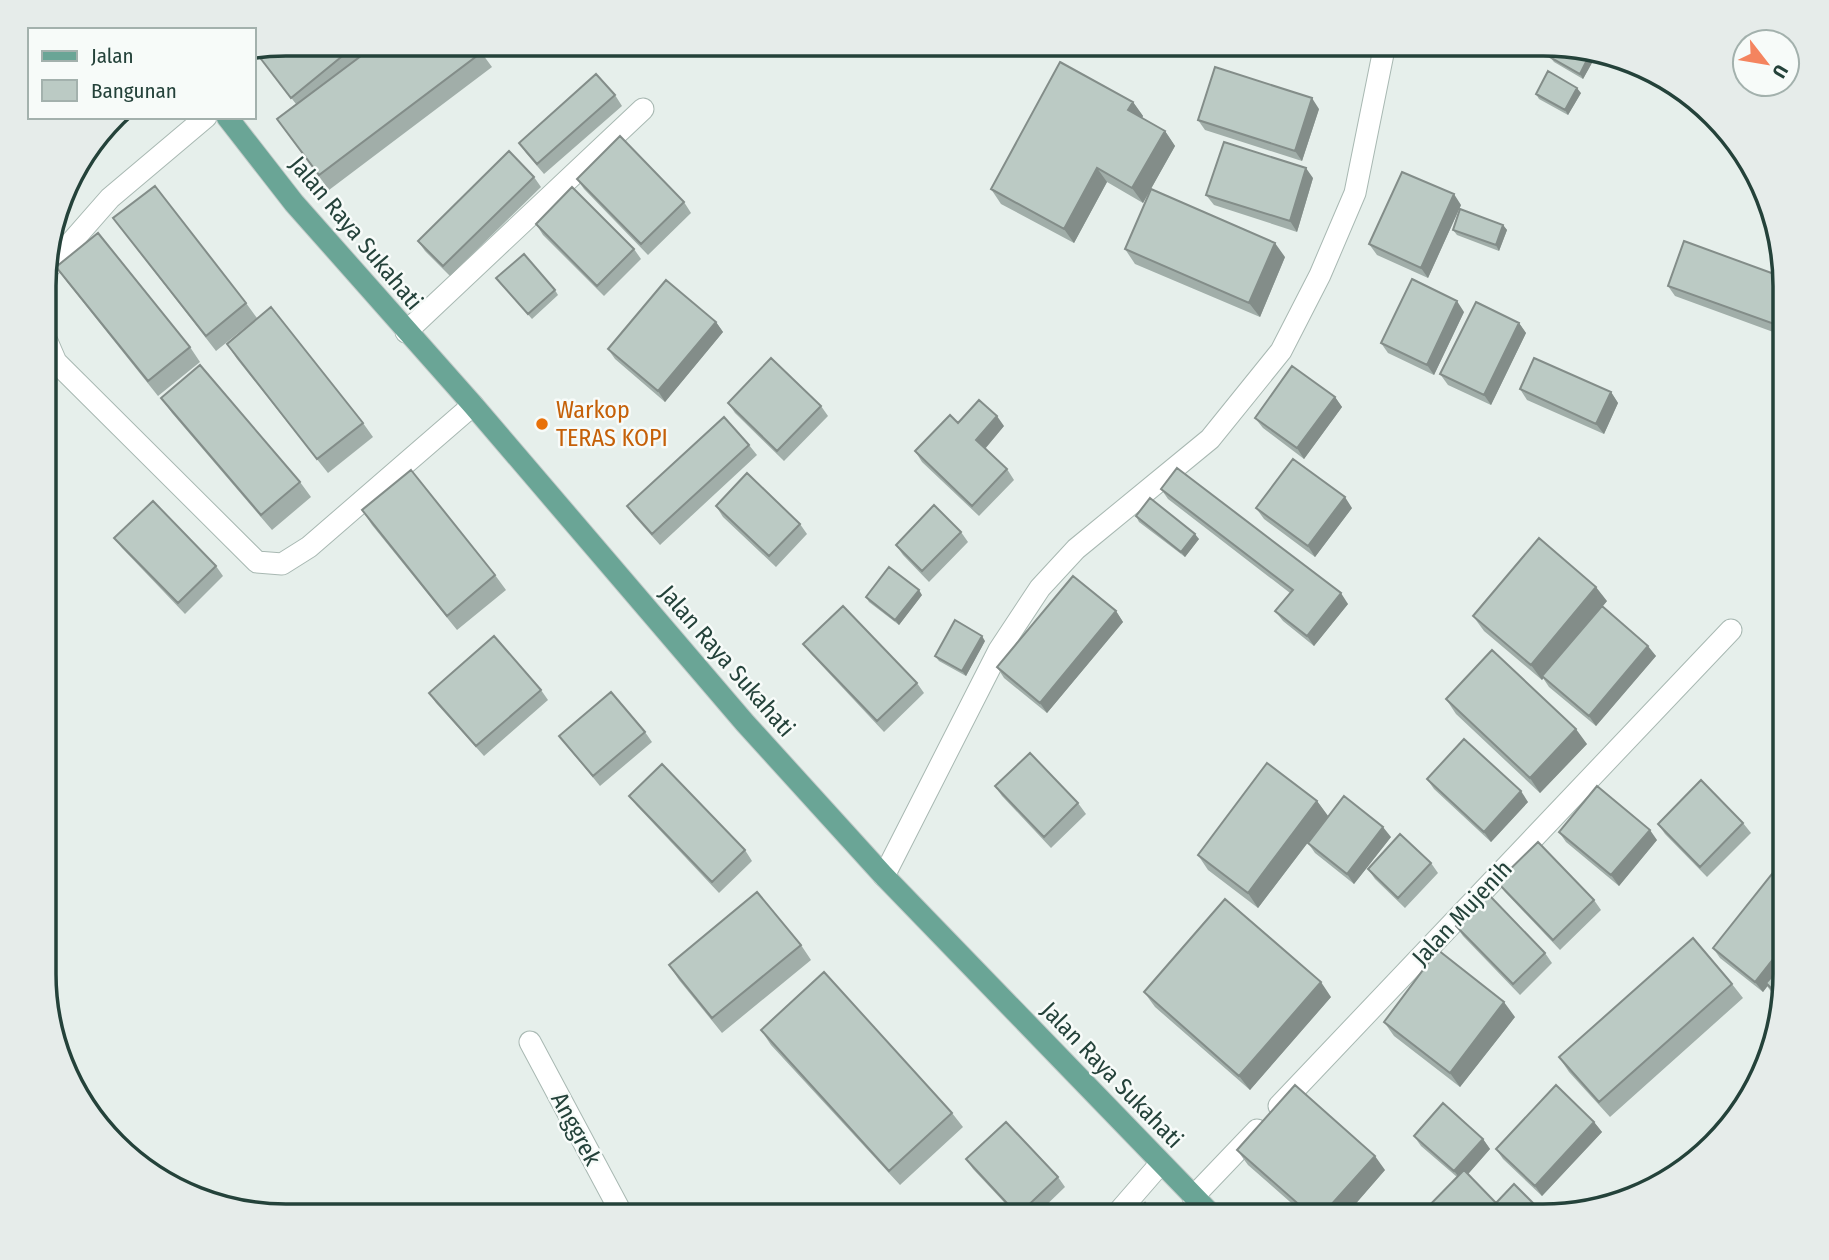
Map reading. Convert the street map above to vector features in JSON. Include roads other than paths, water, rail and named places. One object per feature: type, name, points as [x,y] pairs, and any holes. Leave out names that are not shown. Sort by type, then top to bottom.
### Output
[{"type":"main road","name":"Jalan Raya Sukahati","points":[[229,119],[294,203],[746,723],[884,876],[1201,1204]]},
{"type":"street","points":[[884,876],[999,650],[1040,588],[1076,549],[1210,439],[1281,351],[1320,275],[1354,192],[1382,56]]},
{"type":"street","points":[[406,332],[643,109]]},
{"type":"street","points":[[60,245],[110,198],[204,119]]},
{"type":"street","points":[[56,362],[257,562],[282,564],[309,547],[472,405]]},
{"type":"street","name":"Jalan Mujenih","points":[[1194,1197],[1731,630]]},
{"type":"street","name":"Anggrek","points":[[530,1042],[617,1204]]},
{"type":"street","points":[[1125,1204],[1161,1163]]},
{"type":"place","name":"Warkop TERAS KOPI","points":[[542,424]]}]
